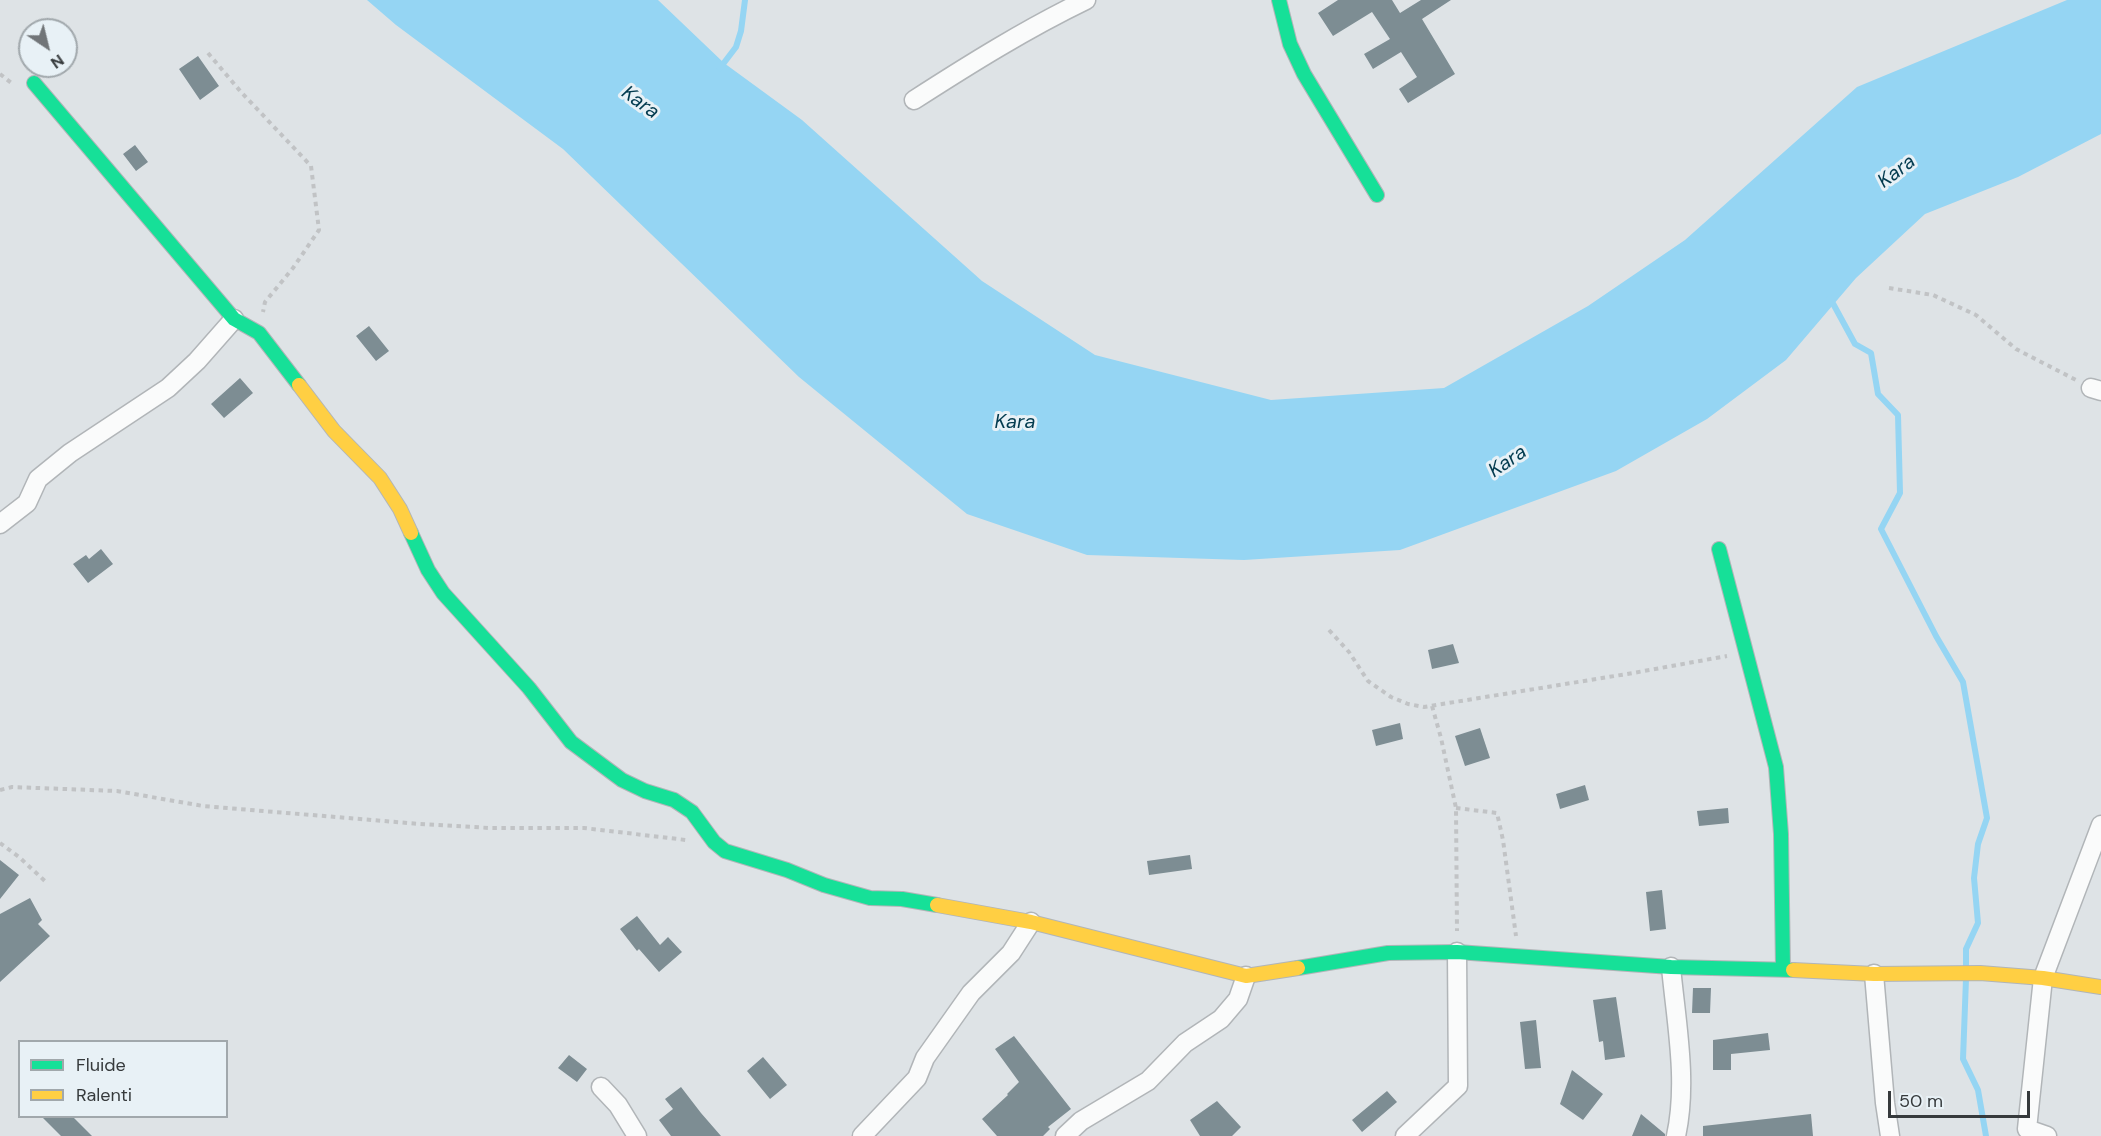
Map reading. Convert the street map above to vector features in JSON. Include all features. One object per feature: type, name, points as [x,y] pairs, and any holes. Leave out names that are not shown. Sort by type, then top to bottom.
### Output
[{"type":"street","points":[[914,100],[978,59],[1086,0]]},
{"type":"street","points":[[1279,0],[1290,44],[1304,74],[1377,195]]},
{"type":"street","points":[[34,83],[234,319],[259,333],[334,430],[380,478],[400,509],[428,570],[443,593],[474,630],[529,687],[571,742],[622,780],[645,791],[674,800],[692,812],[714,842],[725,850],[787,870],[824,885],[870,898],[902,899],[1031,922],[1246,976],[1388,953],[1457,952],[1671,966],[1874,974],[1980,973],[2043,978],[2101,987]]},
{"type":"street","points":[[0,524],[27,503],[38,479],[70,453],[168,388],[197,361],[234,319]]},
{"type":"street","points":[[1719,549],[1776,767],[1781,834],[1783,969]]},
{"type":"street","points":[[2047,1136],[2027,1129],[2043,978],[2101,825]]},
{"type":"street","points":[[862,1136],[917,1078],[925,1058],[971,993],[1011,952],[1031,922]]},
{"type":"street","points":[[1405,1136],[1458,1086],[1457,952]]},
{"type":"street","points":[[1671,966],[1680,1059],[1679,1119],[1676,1136]]},
{"type":"street","points":[[1874,974],[1890,1136]]},
{"type":"street","points":[[1065,1136],[1081,1121],[1148,1081],[1185,1042],[1221,1019],[1238,999],[1246,976]]},
{"type":"street","points":[[601,1087],[618,1105],[637,1136]]},
{"type":"path","points":[[208,53],[241,92],[311,166],[319,230],[293,268],[265,302],[259,333]]},
{"type":"path","points":[[1889,288],[1933,295],[1976,315],[2016,349],[2096,389]]},
{"type":"path","points":[[1329,630],[1349,652],[1368,681],[1391,697],[1408,704],[1432,706],[1745,652]]},
{"type":"path","points":[[1432,706],[1456,808],[1457,952]]},
{"type":"path","points":[[0,790],[12,788],[117,791],[204,806],[273,812],[431,825],[490,828],[584,828],[668,839],[714,842]]},
{"type":"path","points":[[1456,808],[1497,813],[1503,840],[1519,957]]},
{"type":"path","points":[[0,843],[19,856],[46,882]]},
{"type":"water","name":"Kara","points":[[367,0],[658,0],[724,63],[802,120],[982,281],[1095,355],[1271,400],[1444,388],[1588,306],[1685,240],[1857,87],[2067,0],[2101,0],[2101,134],[2018,177],[1925,214],[1856,278],[1786,360],[1707,419],[1616,471],[1400,550],[1244,560],[1087,555],[967,514],[799,377],[563,149],[396,25]]},
{"type":"building","points":[[1338,0],[1392,0],[1400,13],[1421,0],[1451,0],[1422,19],[1455,74],[1408,103],[1399,89],[1417,77],[1401,52],[1373,69],[1364,54],[1390,39],[1372,12],[1333,36],[1318,13]]},
{"type":"building","points":[[198,56],[219,86],[200,100],[179,69]]},
{"type":"building","points":[[135,145],[148,162],[136,171],[123,154]]},
{"type":"building","points":[[369,326],[389,351],[376,361],[356,336]]},
{"type":"building","points":[[240,378],[253,393],[224,418],[211,404]]},
{"type":"building","points":[[101,549],[113,564],[88,583],[73,564],[86,555],[89,559]]},
{"type":"building","points":[[1453,644],[1459,663],[1432,669],[1428,650]]},
{"type":"building","points":[[1400,723],[1403,739],[1376,746],[1372,730]]},
{"type":"building","points":[[1480,728],[1490,758],[1465,766],[1455,736]]},
{"type":"building","points":[[1585,785],[1589,800],[1560,809],[1556,794]]},
{"type":"building","points":[[1728,808],[1729,823],[1699,826],[1697,811]]},
{"type":"building","points":[[1190,855],[1192,869],[1149,875],[1147,861]]},
{"type":"building","points":[[0,860],[19,875],[0,899]]},
{"type":"building","points":[[1662,890],[1666,929],[1650,931],[1646,892]]},
{"type":"building","points":[[30,898],[42,920],[38,924],[50,936],[0,982],[0,914]]},
{"type":"building","points":[[637,916],[660,945],[668,937],[682,952],[659,972],[639,949],[637,951],[620,929]]},
{"type":"building","points":[[1693,988],[1711,988],[1710,1013],[1692,1013]]},
{"type":"building","points":[[1616,997],[1625,1057],[1605,1060],[1603,1041],[1599,1042],[1593,1000]]},
{"type":"building","points":[[1536,1020],[1541,1068],[1525,1069],[1520,1022]]},
{"type":"building","points":[[1768,1033],[1770,1050],[1731,1054],[1731,1070],[1713,1070],[1713,1040]]},
{"type":"building","points":[[1014,1036],[1071,1109],[1048,1127],[1050,1129],[1043,1136],[997,1136],[982,1119],[1019,1082],[995,1049]]},
{"type":"building","points":[[569,1055],[587,1069],[577,1082],[558,1068]]},
{"type":"building","points":[[763,1057],[787,1085],[770,1099],[747,1071]]},
{"type":"building","points":[[1572,1070],[1603,1094],[1583,1120],[1560,1104]]},
{"type":"building","points":[[681,1087],[721,1136],[671,1136],[659,1120],[673,1109],[665,1099]]},
{"type":"building","points":[[1387,1091],[1397,1102],[1362,1132],[1352,1120]]},
{"type":"building","points":[[1217,1101],[1241,1127],[1232,1136],[1200,1136],[1190,1120]]},
{"type":"building","points":[[1641,1114],[1665,1134],[1665,1136],[1632,1136]]},
{"type":"building","points":[[1811,1114],[1813,1136],[1703,1136],[1703,1126]]},
{"type":"building","points":[[43,1118],[74,1118],[92,1136],[61,1136]]},
{"type":"waterway","points":[[720,68],[736,47],[741,31],[745,0]]},
{"type":"waterway","points":[[1830,298],[1855,344],[1871,353],[1878,394],[1898,415],[1900,493],[1881,529],[1936,636],[1963,682],[1987,818],[1978,844],[1974,878],[1978,923],[1966,949],[1966,966]]},
{"type":"waterway","points":[[1966,979],[1963,1059],[1978,1090],[1986,1136]]},
{"type":"traffic: fast","points":[[1279,0],[1290,44],[1304,74],[1377,195]]},
{"type":"traffic: fast","points":[[34,83],[234,319],[259,333],[299,385]]},
{"type":"traffic: fast","points":[[411,533],[428,570],[443,593],[529,688],[571,742],[622,780],[645,791],[674,800],[692,812],[714,842],[725,851],[787,870],[824,885],[870,898],[902,899],[937,905]]},
{"type":"traffic: fast","points":[[1719,549],[1776,767],[1781,834],[1783,969]]},
{"type":"traffic: fast","points":[[1298,968],[1388,953],[1457,952],[1671,967],[1793,970]]},
{"type":"traffic: slow","points":[[299,385],[334,431],[380,478],[400,509],[411,533]]},
{"type":"traffic: slow","points":[[937,905],[1031,922],[1246,976],[1298,968]]},
{"type":"traffic: slow","points":[[1793,970],[1874,974],[1980,973],[2043,978],[2101,987]]}]
